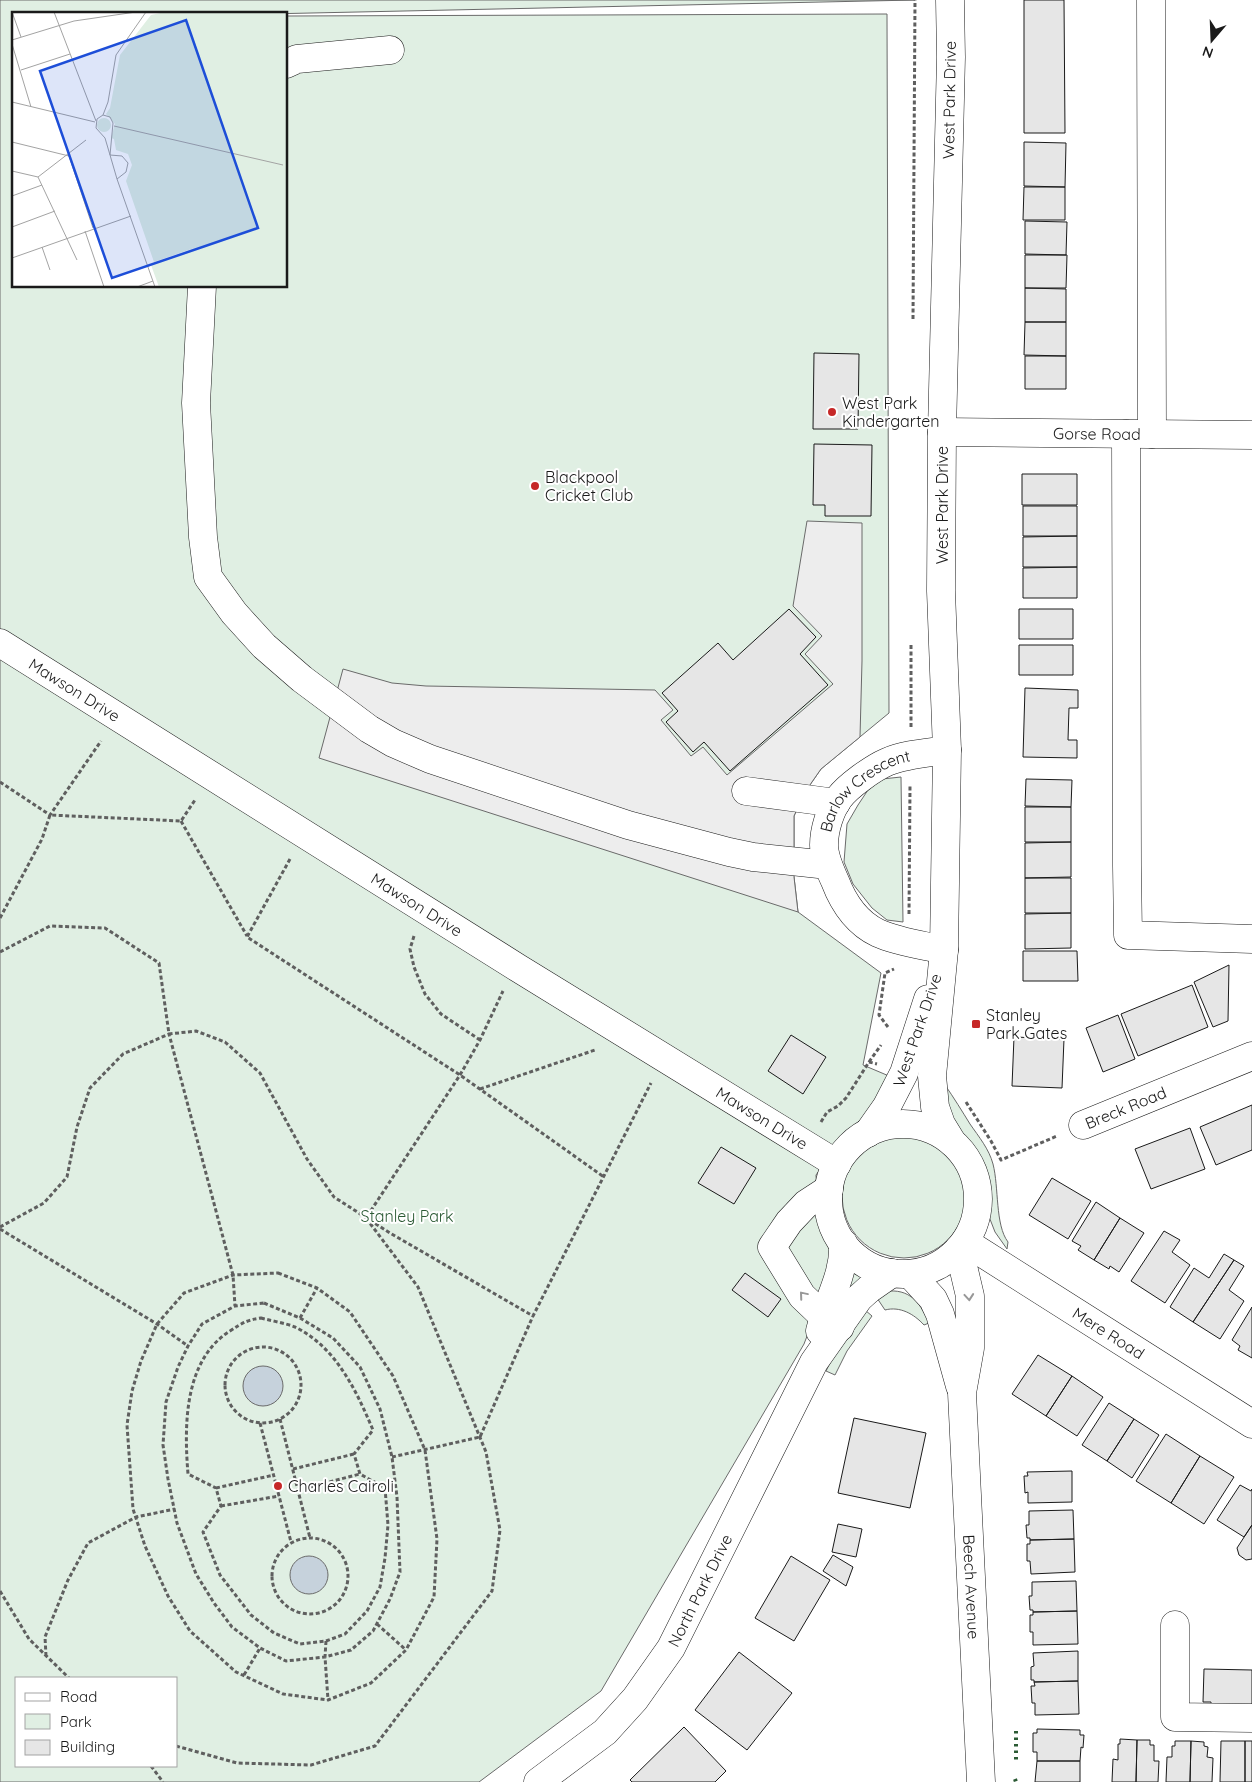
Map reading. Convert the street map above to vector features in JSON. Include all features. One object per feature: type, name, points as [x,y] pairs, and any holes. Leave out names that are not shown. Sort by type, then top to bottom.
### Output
[{"type":"street","name":"West Park Drive","points":[[950,0],[942,432],[941,591],[947,750],[944,950],[932,1090],[941,1124],[952,1142]]},
{"type":"street","points":[[1151,0],[1127,866],[1128,935],[1252,939]]},
{"type":"street","points":[[288,63],[297,59],[390,50]]},
{"type":"street","points":[[202,288],[196,403],[203,537],[208,577],[234,613],[264,646],[302,679],[369,729],[393,743],[430,759],[628,825],[729,852],[753,857],[828,865]]},
{"type":"street","name":"Gorse Road","points":[[942,432],[1252,435]]},
{"type":"street","name":"Mawson Drive","points":[[0,643],[518,968],[833,1177]]},
{"type":"street","name":"Barlow Crescent","points":[[944,950],[905,942],[876,932],[852,913],[839,891],[828,865],[824,845],[828,821],[836,803],[864,775],[887,762],[910,754],[947,750]]},
{"type":"street","points":[[746,791],[836,803]]},
{"type":"street","name":"West Park Drive","points":[[868,1133],[887,1106],[904,1073],[944,950]]},
{"type":"street","name":"Breck Road","points":[[1083,1125],[1252,1056]]},
{"type":"street","points":[[832,1321],[802,1296],[772,1247],[789,1222],[833,1177],[850,1146],[868,1133],[882,1127],[912,1124],[926,1127],[952,1142],[963,1153],[971,1166],[976,1181],[978,1197],[977,1213],[973,1228],[962,1246],[937,1266],[924,1271],[901,1273],[878,1270],[852,1254],[835,1231],[828,1203],[833,1177]]},
{"type":"street","name":"North Park Drive","points":[[538,1782],[605,1732],[635,1699],[671,1648],[814,1362],[832,1321],[844,1257],[843,1243]]},
{"type":"street","name":"Beech Avenue","points":[[962,1246],[970,1296],[970,1348],[962,1393]]},
{"type":"street","name":"Mere Road","points":[[962,1246],[1252,1424]]},
{"type":"street","name":"Beech Avenue","points":[[901,1273],[933,1299],[940,1314],[962,1393],[981,1782]]},
{"type":"street","name":"North Park Drive","points":[[832,1321],[869,1289],[901,1273]]},
{"type":"street","points":[[1176,1625],[1175,1717],[1252,1718]]},
{"type":"path","points":[[913,320],[915,0]]},
{"type":"path","points":[[890,1030],[879,1015],[885,974],[897,968],[909,922],[912,640]]},
{"type":"path","points":[[0,918],[42,839],[50,815],[101,741]]},
{"type":"path","points":[[0,782],[50,815],[181,821]]},
{"type":"path","points":[[181,821],[196,800]]},
{"type":"path","points":[[181,821],[247,937],[460,1075],[604,1177]]},
{"type":"path","points":[[247,937],[291,858]]},
{"type":"path","points":[[0,952],[50,926],[105,928],[159,963],[169,1034],[233,1275],[235,1306]]},
{"type":"path","points":[[415,933],[410,949],[414,967],[425,994],[441,1014],[480,1040]]},
{"type":"path","points":[[366,1218],[460,1075],[480,1040],[503,991]]},
{"type":"path","points":[[188,1346],[157,1324],[0,1228],[44,1203],[67,1178],[77,1127],[90,1088],[123,1054],[169,1034],[196,1031],[225,1042],[260,1073],[307,1159],[334,1197],[390,1233],[533,1316]]},
{"type":"path","points":[[869,1062],[885,1038]]},
{"type":"path","points":[[480,1089],[598,1049]]},
{"type":"path","points":[[480,1437],[533,1316],[651,1082]]},
{"type":"path","name":"Breck Road","points":[[964,1099],[1001,1160],[1083,1125]]},
{"type":"path","points":[[178,1747],[236,1763],[311,1765],[375,1746],[492,1591],[500,1530],[486,1452],[418,1287],[366,1218]]},
{"type":"path","points":[[278,1273],[318,1288],[350,1312],[393,1376],[424,1450],[438,1539],[434,1597],[406,1650],[371,1683],[328,1700],[283,1694],[236,1672],[190,1631],[168,1596],[145,1546],[133,1509],[128,1426],[132,1391],[141,1361],[157,1324],[184,1293],[233,1275],[278,1273]]},
{"type":"path","points":[[300,1318],[318,1288]]},
{"type":"path","points":[[264,1303],[300,1318],[333,1338],[360,1367],[380,1410],[392,1457],[397,1497],[400,1572],[390,1599],[373,1631],[351,1650],[325,1657],[286,1661],[260,1648],[232,1627],[214,1603],[196,1574],[178,1523],[163,1446],[166,1402],[178,1367],[188,1346],[202,1324],[235,1306],[264,1303]]},
{"type":"path","points":[[274,1475],[216,1488],[188,1474],[185,1440],[188,1405],[194,1376],[207,1352],[218,1338],[247,1320],[262,1318],[295,1327],[320,1344],[343,1370],[362,1404],[373,1430],[354,1454],[293,1469]]},
{"type":"path","points":[[253,1348],[271,1348],[287,1356],[295,1364],[300,1375],[301,1387],[299,1399],[293,1410],[273,1422],[260,1423],[247,1420],[236,1412],[229,1401],[225,1389],[226,1376],[232,1364],[241,1354],[253,1348]]},
{"type":"path","points":[[280,1419],[310,1538]]},
{"type":"path","points":[[260,1423],[292,1542]]},
{"type":"path","points":[[392,1457],[480,1437]]},
{"type":"path","points":[[354,1454],[360,1474]]},
{"type":"path","points":[[279,1496],[222,1506],[203,1532],[220,1575],[251,1615],[274,1633],[300,1644],[326,1641],[345,1634],[367,1611],[380,1587],[388,1525],[385,1488],[360,1474],[298,1490]]},
{"type":"path","points":[[216,1488],[222,1506]]},
{"type":"path","points":[[46,1656],[45,1637],[68,1580],[88,1543],[136,1517],[174,1509]]},
{"type":"path","points":[[310,1538],[323,1540],[334,1546],[342,1555],[348,1577],[345,1589],[339,1600],[330,1608],[306,1614],[293,1610],[283,1602],[275,1592],[272,1579],[273,1566],[278,1554],[292,1542],[310,1538]]},
{"type":"path","points":[[0,1591],[30,1639],[68,1677]]},
{"type":"path","points":[[376,1624],[406,1650]]},
{"type":"path","points":[[326,1641],[325,1657],[328,1700]]},
{"type":"path","points":[[244,1675],[260,1648]]},
{"type":"path","points":[[152,1767],[163,1782]]},
{"type":"green space","name":"Stanley Park","points":[[0,0],[915,0],[288,14],[288,12],[12,12],[12,288],[288,288],[288,16],[887,14],[889,713],[821,769],[805,792],[794,816],[794,877],[798,912],[881,973],[863,1065],[889,1076],[866,1114],[832,1153],[816,1175],[817,1196],[823,1214],[864,1278],[817,1310],[804,1344],[601,1691],[479,1782],[0,1782]]},
{"type":"green space","points":[[901,777],[903,922],[887,920],[872,908],[853,884],[844,862],[847,824],[868,790],[882,779]]},
{"type":"green space","points":[[945,1085],[989,1153],[995,1173],[1001,1226],[1008,1242],[1007,1249],[995,1232],[988,1214],[985,1182],[980,1165],[947,1106]]},
{"type":"green space","points":[[904,1134],[928,1139],[939,1144],[948,1152],[956,1161],[961,1172],[966,1196],[961,1220],[956,1231],[948,1240],[939,1248],[928,1253],[904,1258],[880,1253],[869,1248],[860,1240],[852,1231],[847,1220],[842,1196],[847,1172],[852,1161],[860,1152],[869,1144],[880,1139]]},
{"type":"green space","points":[[890,1291],[904,1293],[915,1300],[923,1310],[929,1323],[924,1325],[916,1317],[901,1310],[885,1310],[877,1298]]},
{"type":"green space","points":[[865,1310],[872,1316],[847,1351],[835,1375],[826,1371],[838,1347]]},
{"type":"shaded area","points":[[807,521],[862,523],[862,661],[860,737],[821,769],[805,792],[794,816],[794,877],[798,912],[319,758],[343,669],[392,683],[426,686],[655,690],[673,710],[661,720],[691,756],[703,747],[727,775],[833,684],[805,654],[822,636],[793,606]]},
{"type":"shaded area","points":[[263,1366],[277,1372],[283,1386],[277,1400],[263,1406],[249,1400],[243,1386],[249,1372]]},
{"type":"shaded area","points":[[309,1556],[323,1561],[328,1575],[323,1589],[309,1594],[295,1589],[290,1575],[295,1561]]},
{"type":"building","points":[[1024,0],[1064,0],[1065,133],[1024,133]]},
{"type":"building","points":[[1024,142],[1066,143],[1065,187],[1024,186]]},
{"type":"building","points":[[1024,187],[1065,187],[1065,220],[1023,220]]},
{"type":"building","points":[[1025,221],[1067,222],[1066,255],[1025,254]]},
{"type":"building","points":[[1025,255],[1067,255],[1066,288],[1025,288]]},
{"type":"building","points":[[1025,288],[1066,289],[1066,322],[1025,322]]},
{"type":"building","points":[[1025,322],[1066,322],[1066,356],[1024,355]]},
{"type":"building","points":[[814,353],[859,354],[858,429],[813,429]]},
{"type":"building","points":[[1025,356],[1066,356],[1066,389],[1025,389]]},
{"type":"building","points":[[814,444],[872,445],[871,516],[825,516],[825,505],[813,505]]},
{"type":"building","points":[[1022,474],[1077,474],[1077,505],[1022,505]]},
{"type":"building","points":[[1023,506],[1077,506],[1077,536],[1023,536]]},
{"type":"building","points":[[1077,536],[1077,567],[1023,567],[1023,537]]},
{"type":"building","points":[[1077,567],[1077,598],[1023,598],[1023,568]]},
{"type":"building","points":[[789,609],[816,637],[800,654],[828,685],[730,771],[704,742],[693,752],[666,722],[678,711],[662,693],[718,643],[733,660]]},
{"type":"building","points":[[1019,609],[1073,609],[1073,639],[1019,639]]},
{"type":"building","points":[[1019,645],[1073,645],[1073,675],[1019,675]]},
{"type":"building","points":[[1025,688],[1078,690],[1078,708],[1069,708],[1068,740],[1077,740],[1077,758],[1023,757]]},
{"type":"building","points":[[1026,779],[1072,780],[1071,807],[1025,806]]},
{"type":"building","points":[[1025,807],[1071,807],[1071,842],[1025,842]]},
{"type":"building","points":[[1071,842],[1071,877],[1025,878],[1025,843]]},
{"type":"building","points":[[1025,878],[1071,878],[1071,913],[1025,913]]},
{"type":"building","points":[[1071,913],[1071,948],[1025,949],[1025,914]]},
{"type":"building","points":[[1023,951],[1077,951],[1078,981],[1023,981]]},
{"type":"building","points":[[1229,965],[1228,1021],[1213,1027],[1194,982]]},
{"type":"building","points":[[1192,985],[1208,1027],[1138,1056],[1121,1014]]},
{"type":"building","points":[[1118,1015],[1135,1059],[1103,1072],[1086,1028]]},
{"type":"building","points":[[791,1035],[826,1057],[803,1094],[768,1071]]},
{"type":"building","points":[[1014,1037],[1064,1039],[1062,1088],[1012,1086]]},
{"type":"building","points":[[1252,1105],[1252,1150],[1216,1165],[1200,1127]]},
{"type":"building","points":[[1190,1128],[1205,1169],[1151,1189],[1135,1149]]},
{"type":"building","points":[[721,1147],[756,1168],[734,1204],[698,1183]]},
{"type":"building","points":[[1052,1178],[1091,1201],[1068,1239],[1029,1215]]},
{"type":"building","points":[[1096,1202],[1120,1218],[1094,1260],[1078,1250],[1081,1246],[1072,1241]]},
{"type":"building","points":[[1120,1218],[1144,1233],[1119,1272],[1110,1266],[1109,1269],[1094,1260]]},
{"type":"building","points":[[1164,1231],[1180,1240],[1172,1252],[1190,1265],[1165,1303],[1131,1281]]},
{"type":"building","points":[[1224,1254],[1234,1260],[1193,1322],[1170,1307],[1194,1268],[1209,1278]]},
{"type":"building","points":[[1234,1260],[1244,1266],[1229,1290],[1244,1301],[1220,1339],[1193,1322]]},
{"type":"building","points":[[745,1273],[781,1299],[768,1317],[732,1290]]},
{"type":"building","points":[[1252,1307],[1252,1358],[1238,1350],[1240,1346],[1232,1340]]},
{"type":"building","points":[[1038,1355],[1072,1376],[1046,1416],[1012,1394]]},
{"type":"building","points":[[1072,1376],[1103,1397],[1077,1436],[1046,1416]]},
{"type":"building","points":[[1109,1403],[1134,1419],[1107,1461],[1082,1445]]},
{"type":"building","points":[[854,1418],[926,1433],[910,1508],[838,1493]]},
{"type":"building","points":[[1134,1419],[1159,1435],[1132,1478],[1107,1461]]},
{"type":"building","points":[[1166,1434],[1200,1456],[1171,1503],[1136,1481]]},
{"type":"building","points":[[1200,1456],[1234,1477],[1204,1524],[1171,1503]]},
{"type":"building","points":[[1072,1471],[1072,1502],[1028,1503],[1028,1492],[1025,1493],[1024,1476],[1028,1476],[1027,1472]]},
{"type":"building","points":[[1240,1485],[1251,1491],[1252,1489],[1252,1525],[1244,1537],[1217,1520]]},
{"type":"building","points":[[1073,1510],[1074,1539],[1030,1540],[1030,1538],[1027,1538],[1026,1525],[1029,1525],[1029,1511]]},
{"type":"building","points":[[838,1524],[862,1529],[856,1557],[832,1552]]},
{"type":"building","points":[[1252,1525],[1252,1559],[1246,1560],[1239,1555],[1237,1548]]},
{"type":"building","points":[[1074,1539],[1075,1572],[1031,1574],[1030,1561],[1027,1561],[1027,1544],[1030,1544],[1030,1540]]},
{"type":"building","points":[[833,1555],[853,1567],[846,1586],[823,1571]]},
{"type":"building","points":[[791,1556],[830,1580],[794,1641],[755,1618]]},
{"type":"building","points":[[1076,1581],[1077,1611],[1033,1612],[1033,1610],[1030,1610],[1029,1596],[1032,1596],[1032,1582]]},
{"type":"building","points":[[1077,1611],[1078,1644],[1033,1645],[1033,1632],[1030,1632],[1030,1615],[1033,1615],[1033,1612]]},
{"type":"building","points":[[1078,1651],[1078,1681],[1034,1682],[1034,1680],[1031,1680],[1031,1667],[1034,1666],[1033,1653]]},
{"type":"building","points":[[739,1652],[792,1693],[747,1750],[695,1710]]},
{"type":"building","points":[[1204,1669],[1252,1670],[1252,1714],[1211,1710],[1211,1702],[1203,1702]]},
{"type":"building","points":[[1078,1681],[1079,1714],[1035,1715],[1035,1703],[1032,1703],[1031,1686],[1035,1686],[1034,1682]]},
{"type":"building","points":[[684,1727],[726,1771],[715,1782],[632,1782],[630,1780]]},
{"type":"building","points":[[1037,1729],[1080,1730],[1080,1735],[1084,1735],[1080,1761],[1037,1761],[1037,1752],[1033,1752],[1033,1733],[1037,1733]]},
{"type":"building","points":[[1120,1739],[1137,1740],[1136,1782],[1112,1782],[1113,1759],[1118,1760],[1118,1744],[1120,1744]]},
{"type":"building","points":[[1137,1740],[1150,1740],[1150,1745],[1154,1745],[1154,1761],[1159,1761],[1158,1782],[1136,1782]]},
{"type":"building","points":[[1175,1741],[1191,1741],[1190,1782],[1166,1782],[1167,1757],[1172,1757],[1172,1746],[1175,1746]]},
{"type":"building","points":[[1191,1741],[1204,1742],[1204,1746],[1208,1747],[1207,1757],[1213,1758],[1212,1782],[1190,1782]]},
{"type":"building","points":[[1221,1741],[1245,1741],[1245,1782],[1220,1782]]},
{"type":"building","points":[[1245,1741],[1252,1741],[1252,1782],[1245,1782]]},
{"type":"building","points":[[1037,1761],[1080,1761],[1080,1782],[1035,1782]]},
{"type":"hedge","points":[[1016,1731],[1016,1760]]},
{"type":"place","name":"West Park Kindergarten","points":[[832,412]]},
{"type":"place","name":"Blackpool Cricket Club","points":[[535,486]]},
{"type":"place","name":"Stanley Park Gates","points":[[976,1024]]},
{"type":"place","name":"Charles Cairoli","points":[[278,1486]]}]
